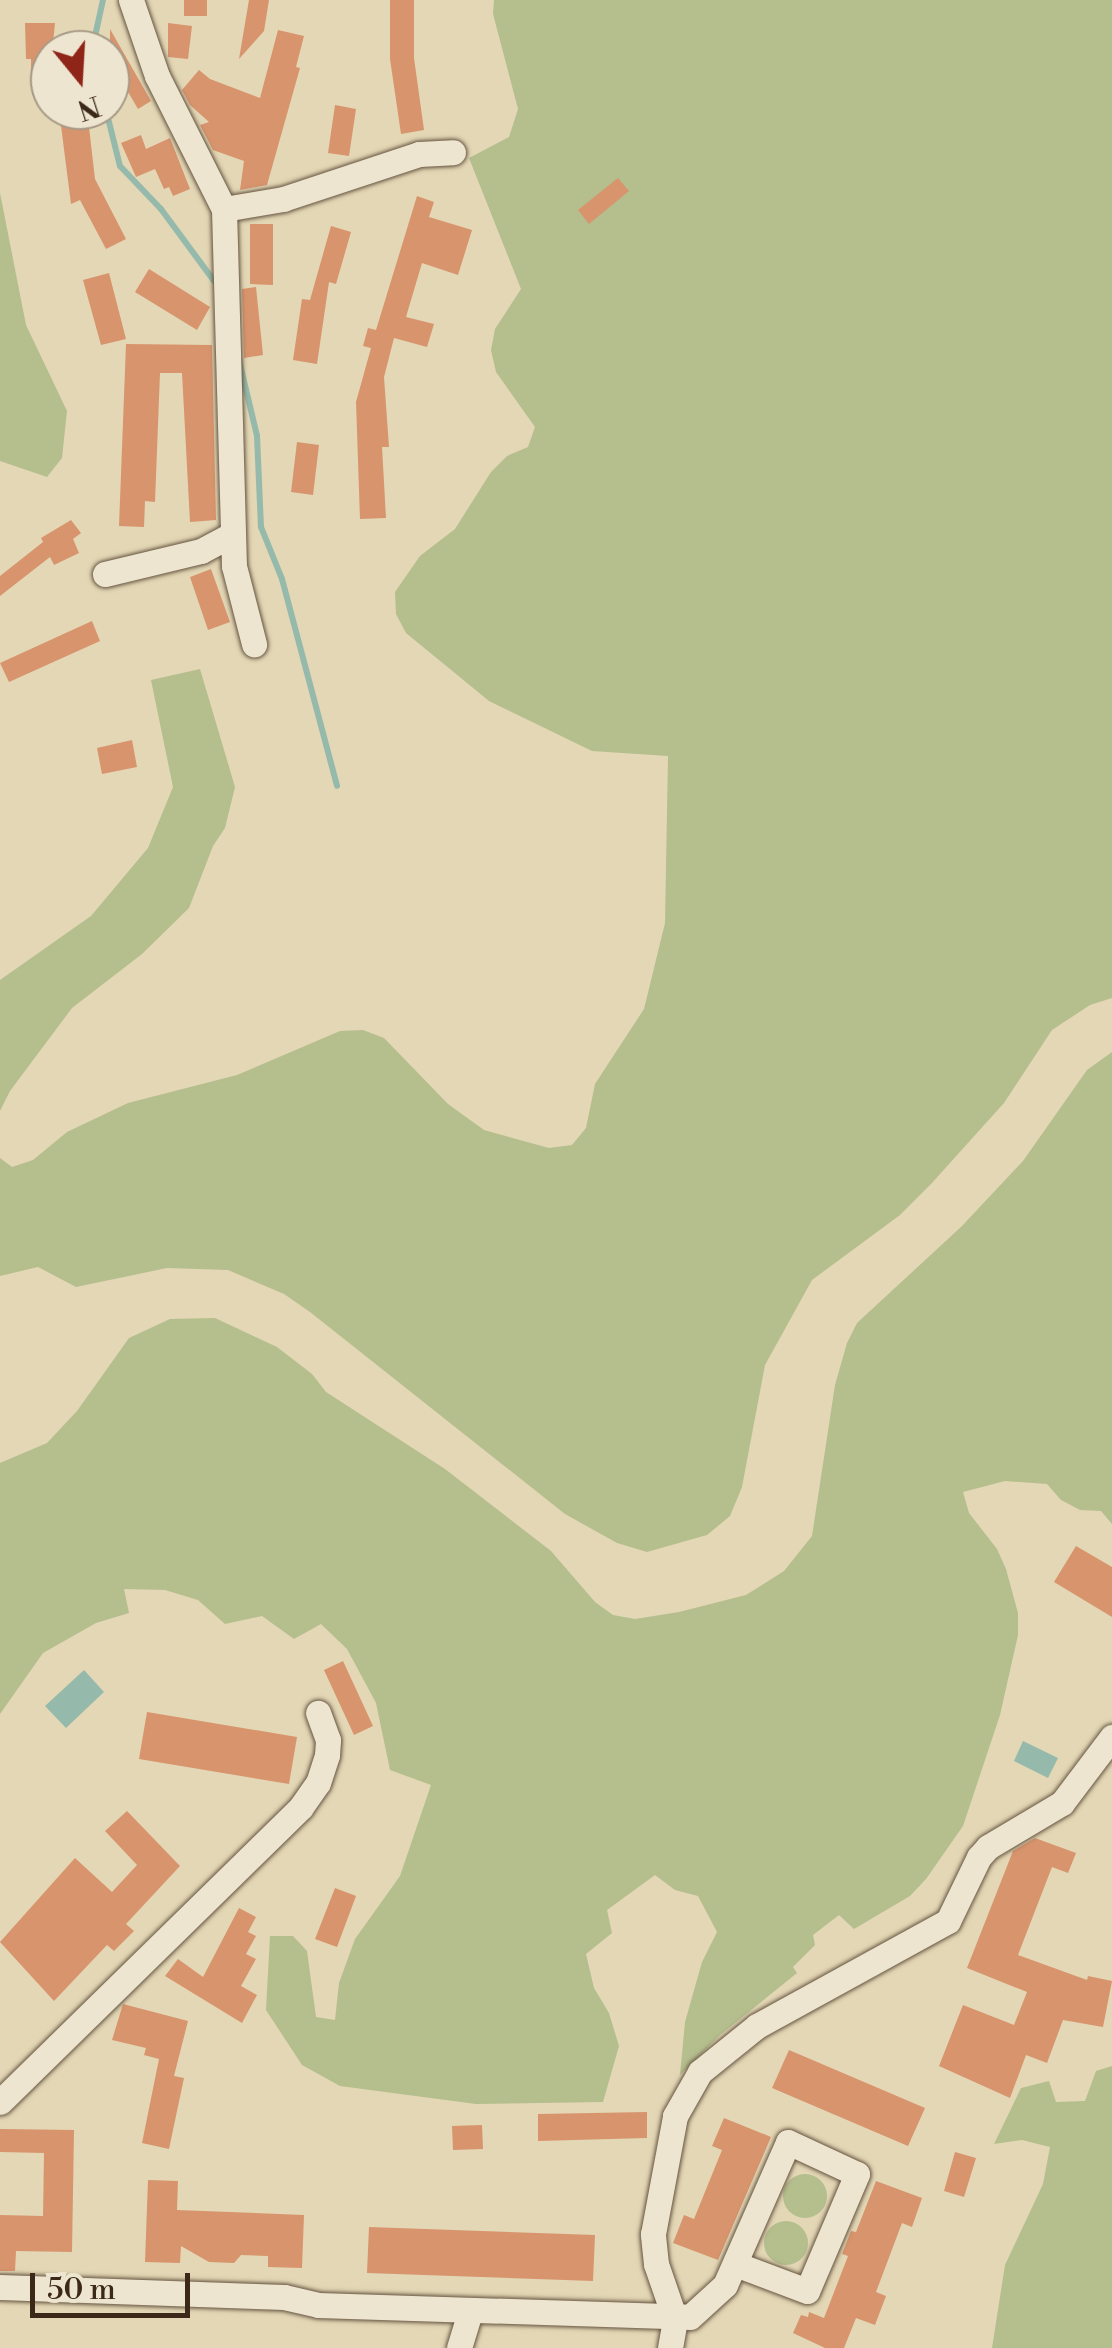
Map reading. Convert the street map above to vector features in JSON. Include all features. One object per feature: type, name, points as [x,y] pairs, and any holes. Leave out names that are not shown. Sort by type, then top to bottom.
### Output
[{"type":"street","points":[[131,0],[157,76],[224,209],[234,566],[254,644]]},
{"type":"street","points":[[224,209],[283,199],[419,154],[453,152]]},
{"type":"street","points":[[105,574],[201,551],[233,534]]},
{"type":"street","points":[[0,2102],[301,1807],[318,1783],[327,1755],[328,1740],[318,1713]]},
{"type":"street","points":[[670,2348],[675,2319],[656,2264],[652,2234],[674,2116],[700,2072],[756,2026],[948,1921],[979,1857],[988,1847],[1062,1803],[1112,1737]]},
{"type":"street","points":[[0,2287],[284,2297],[318,2305],[690,2318],[725,2285],[788,2142],[857,2174],[807,2291],[735,2264]]},
{"type":"street","points":[[459,2348],[470,2311]]},
{"type":"shaded area","points":[[494,0],[1112,0],[1112,998],[1090,1005],[1052,1030],[1004,1103],[931,1184],[900,1215],[812,1280],[765,1365],[742,1487],[730,1516],[707,1535],[647,1552],[617,1543],[565,1514],[310,1312],[284,1294],[228,1270],[167,1268],[76,1287],[38,1267],[0,1276],[0,1158],[12,1167],[33,1160],[67,1132],[128,1103],[237,1075],[340,1031],[363,1030],[384,1038],[448,1104],[484,1130],[549,1148],[572,1145],[586,1128],[595,1084],[644,1009],[665,923],[668,756],[592,751],[489,701],[406,633],[396,614],[395,592],[420,556],[455,529],[491,472],[507,456],[528,447],[535,427],[496,372],[491,350],[495,329],[521,289],[469,158],[509,137],[518,109],[493,14]]},
{"type":"shaded area","points":[[0,193],[26,325],[67,411],[62,458],[47,477],[0,461]]},
{"type":"shaded area","points":[[200,669],[235,787],[225,828],[213,846],[189,908],[142,954],[72,1008],[10,1091],[0,1111],[0,980],[91,916],[148,848],[173,787],[151,680]]},
{"type":"shaded area","points":[[1112,1052],[1112,1524],[1101,1511],[1080,1510],[1061,1500],[1047,1484],[1005,1481],[963,1492],[969,1513],[997,1549],[1006,1569],[1018,1613],[1018,1635],[1000,1715],[963,1826],[926,1879],[910,1896],[854,1929],[839,1915],[813,1935],[815,1945],[793,1967],[797,1973],[719,2036],[680,2075],[685,2022],[702,1962],[717,1932],[698,1896],[675,1890],[655,1875],[607,1910],[612,1933],[586,1954],[594,1988],[609,2013],[619,2046],[603,2102],[476,2104],[340,2086],[302,2065],[266,2010],[270,1936],[293,1936],[307,1951],[316,2017],[335,2020],[339,1983],[355,1939],[400,1876],[431,1785],[390,1770],[376,1703],[347,1649],[321,1624],[294,1639],[262,1616],[225,1624],[198,1600],[165,1590],[124,1589],[129,1613],[96,1623],[43,1653],[0,1714],[0,1463],[47,1443],[77,1411],[129,1338],[170,1319],[215,1318],[277,1347],[312,1374],[326,1392],[445,1469],[551,1551],[595,1602],[613,1615],[635,1619],[746,1595],[784,1571],[812,1536],[835,1385],[857,1323],[962,1226],[1023,1161],[1087,1070]]},
{"type":"shaded area","points":[[84,1670],[104,1692],[66,1728],[45,1706]]},
{"type":"shaded area","points":[[1023,1741],[1058,1758],[1048,1778],[1014,1761]]},
{"type":"shaded area","points":[[1112,2066],[1112,2348],[992,2348],[1005,2265],[1043,2184],[1050,2147],[1022,2140],[994,2144],[1021,2088],[1049,2081],[1056,2102],[1085,2101],[1096,2071]]},
{"type":"shaded area","points":[[805,2174],[821,2180],[827,2196],[821,2212],[805,2218],[789,2212],[783,2196],[789,2180]]},
{"type":"shaded area","points":[[786,2221],[802,2227],[808,2243],[802,2259],[786,2265],[770,2259],[764,2243],[770,2227]]},
{"type":"building","points":[[184,0],[207,0],[207,16],[184,16]]},
{"type":"building","points":[[249,0],[269,0],[264,31],[239,59]]},
{"type":"building","points":[[390,0],[414,0],[414,58],[424,130],[401,134],[390,59]]},
{"type":"building","points":[[25,23],[55,23],[54,30],[30,30],[30,59],[26,59]]},
{"type":"building","points":[[168,23],[192,26],[188,59],[168,57]]},
{"type":"building","points":[[278,30],[304,36],[296,67],[300,68],[267,185],[240,190],[244,161],[213,150],[200,125],[209,122],[190,105],[182,90],[199,70],[210,79],[260,98]]},
{"type":"building","points":[[130,64],[151,101],[138,109],[130,95]]},
{"type":"building","points":[[335,105],[356,109],[349,156],[328,153]]},
{"type":"building","points":[[62,130],[89,130],[95,179],[126,239],[106,249],[80,200],[71,204]]},
{"type":"building","points":[[141,135],[146,149],[170,138],[190,189],[173,196],[169,187],[164,189],[155,169],[136,177],[121,143]]},
{"type":"building","points":[[618,178],[629,191],[589,224],[578,210]]},
{"type":"building","points":[[417,196],[434,202],[429,217],[472,230],[458,275],[422,263],[406,317],[434,324],[427,347],[394,338],[384,377],[389,447],[382,447],[386,518],[360,519],[356,402],[371,348],[363,346],[368,328],[376,330]]},
{"type":"building","points":[[250,224],[273,224],[273,285],[250,284]]},
{"type":"building","points":[[331,226],[351,232],[336,284],[329,282],[317,364],[293,360],[302,299],[310,300]]},
{"type":"building","points":[[149,269],[210,307],[197,330],[135,292]]},
{"type":"building","points":[[109,273],[126,339],[101,345],[83,280]]},
{"type":"building","points":[[256,287],[263,355],[244,358],[242,289]]},
{"type":"building","points":[[126,344],[212,345],[216,520],[190,522],[182,373],[160,373],[155,502],[145,501],[144,527],[119,526]]},
{"type":"building","points":[[297,442],[319,445],[313,495],[291,492]]},
{"type":"building","points":[[71,520],[81,533],[73,539],[79,553],[54,565],[50,557],[0,596],[0,576],[43,542],[41,538]]},
{"type":"building","points":[[211,569],[230,622],[208,630],[190,577]]},
{"type":"building","points":[[92,621],[100,641],[9,682],[0,663]]},
{"type":"building","points":[[132,740],[137,767],[102,774],[97,748]]},
{"type":"building","points":[[1076,1546],[1112,1567],[1112,1617],[1054,1582]]},
{"type":"building","points":[[343,1661],[373,1726],[354,1735],[324,1670]]},
{"type":"building","points":[[147,1712],[297,1737],[289,1784],[139,1759]]},
{"type":"building","points":[[127,1811],[180,1866],[126,1924],[134,1931],[114,1951],[107,1945],[54,2001],[0,1942],[75,1858],[112,1892],[137,1865],[105,1831]]},
{"type":"building","points":[[1035,1838],[1076,1853],[1068,1873],[1052,1867],[1018,1955],[1087,1980],[1088,1976],[1112,1981],[1103,2027],[1063,2020],[1047,2063],[1026,2055],[1010,2098],[939,2066],[963,2005],[1014,2025],[1027,1992],[967,1968],[1013,1851]]},
{"type":"building","points":[[335,1888],[356,1896],[337,1947],[315,1939]]},
{"type":"building","points":[[239,1908],[256,1917],[248,1932],[256,1936],[246,1954],[256,1959],[241,1986],[257,1995],[242,2023],[165,1976],[178,1959],[203,1977]]},
{"type":"building","points":[[123,2004],[188,2021],[174,2076],[184,2078],[169,2149],[142,2143],[159,2059],[144,2055],[146,2048],[112,2040]]},
{"type":"building","points":[[789,2050],[925,2108],[908,2146],[772,2088]]},
{"type":"building","points":[[647,2112],[647,2138],[538,2141],[538,2114]]},
{"type":"building","points":[[724,2118],[771,2137],[718,2260],[673,2243],[684,2215],[694,2219],[722,2150],[712,2146]]},
{"type":"building","points":[[482,2125],[483,2149],[453,2150],[452,2126]]},
{"type":"building","points":[[0,2129],[74,2130],[72,2252],[16,2251],[15,2271],[0,2271],[0,2215],[43,2216],[44,2153],[0,2152]]},
{"type":"building","points":[[955,2152],[976,2158],[964,2197],[944,2191]]},
{"type":"building","points":[[148,2180],[178,2181],[177,2210],[304,2215],[302,2268],[268,2267],[268,2256],[241,2255],[234,2263],[209,2262],[181,2246],[180,2263],[145,2262]]},
{"type":"building","points":[[876,2181],[922,2198],[912,2227],[902,2223],[876,2292],[886,2296],[875,2325],[856,2318],[844,2348],[825,2348],[793,2333],[801,2315],[808,2317],[809,2312],[824,2318],[848,2256],[842,2254],[851,2231],[856,2232]]},
{"type":"building","points":[[369,2227],[595,2235],[593,2281],[367,2273]]},
{"type":"waterway","points":[[96,30],[103,0]]},
{"type":"waterway","points":[[111,130],[120,166],[161,209],[214,281]]},
{"type":"waterway","points":[[238,356],[257,436],[261,527],[282,579],[337,786]]}]
